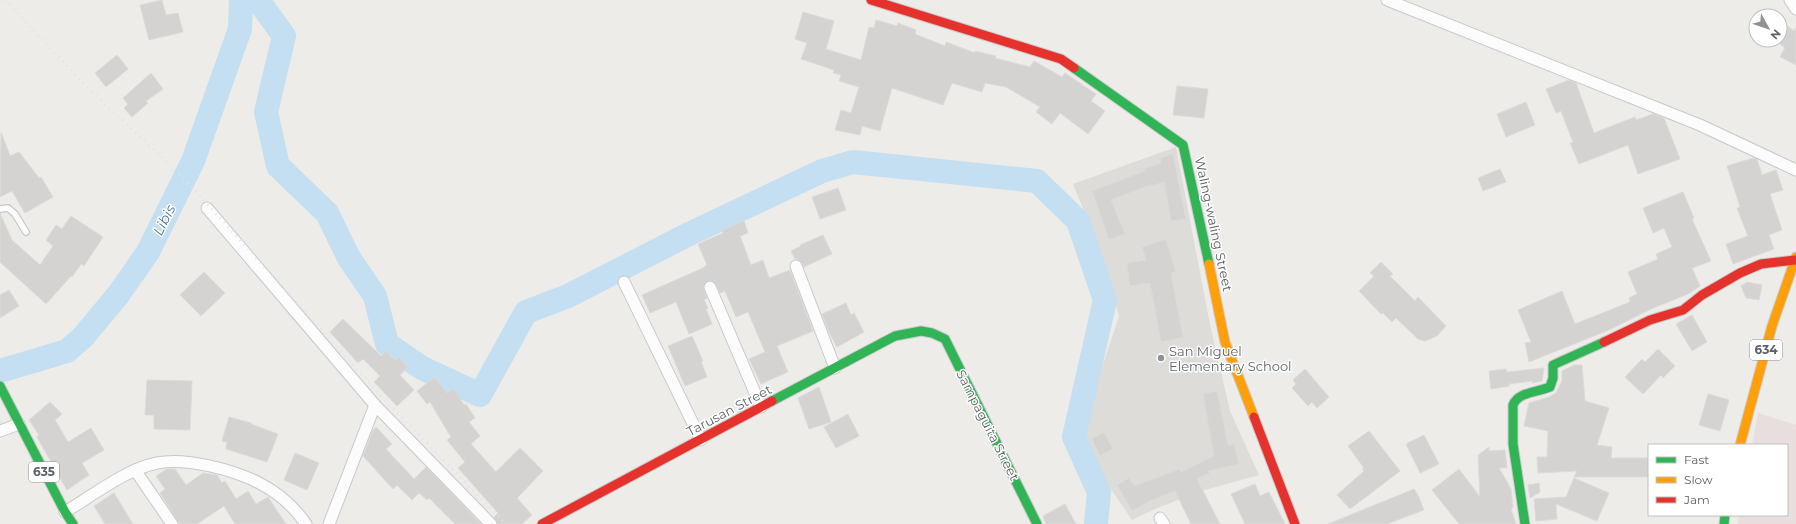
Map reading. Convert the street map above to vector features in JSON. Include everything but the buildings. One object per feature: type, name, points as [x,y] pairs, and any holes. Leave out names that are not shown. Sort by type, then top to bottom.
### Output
[{"type":"street","name":"Waling-waling Street","points":[[871,0],[1061,59],[1183,145],[1193,185],[1224,342],[1295,524]]},
{"type":"street","points":[[1387,0],[1700,125],[1796,170]]},
{"type":"street","points":[[1790,0],[1796,9]]},
{"type":"street","points":[[207,208],[375,405],[491,524]]},
{"type":"street","points":[[1525,524],[1513,444],[1513,405],[1515,400],[1528,393],[1544,390],[1550,387],[1553,378],[1553,365],[1650,320],[1683,310],[1702,295],[1740,273],[1761,264],[1796,258]]},
{"type":"street","name":"634","points":[[1740,444],[1772,326],[1796,258]]},
{"type":"street","points":[[796,266],[835,368]]},
{"type":"street","points":[[624,282],[701,440]]},
{"type":"street","points":[[710,287],[761,407]]},
{"type":"street","name":"Tarusan Street","points":[[542,524],[895,336],[915,330],[932,332]]},
{"type":"street","name":"Sampaguita Street","points":[[932,332],[945,340],[1037,524]]},
{"type":"street","name":"635","points":[[0,386],[65,512],[73,524]]},
{"type":"street","points":[[329,524],[375,405]]},
{"type":"street","points":[[0,431],[17,421]]},
{"type":"street","points":[[65,512],[135,470],[157,463],[180,462],[213,467],[261,484],[286,501],[306,524]]},
{"type":"street","points":[[135,470],[172,524]]},
{"type":"lane","points":[[0,209],[8,208],[15,214],[26,232]]},
{"type":"shaded area","name":"San Miguel Elementary School","points":[[1176,147],[1210,325],[1230,411],[1259,475],[1205,490],[1157,508],[1132,520],[1096,467],[1084,428],[1119,316],[1099,247],[1073,184]]},
{"type":"shaded area","points":[[1758,413],[1796,425],[1796,524],[1738,524],[1739,516],[1788,516],[1788,444],[1752,444]]},
{"type":"waterway","name":"Libis","points":[[0,371],[67,351],[83,337],[118,295],[148,252],[193,161],[240,29],[241,0]]},
{"type":"waterway","points":[[258,0],[284,36],[266,112],[278,166],[327,213],[349,258],[375,296],[387,344],[422,368],[480,395],[526,312],[568,296],[691,233],[822,171],[853,162],[1037,181],[1078,221],[1105,300],[1074,437],[1099,492],[1096,524]]},
{"type":"railway","points":[[5,0],[84,84],[165,160],[203,199],[381,396],[506,524]]},
{"type":"traffic: fast","points":[[1074,68],[1183,145],[1209,264]]},
{"type":"traffic: fast","points":[[772,401],[895,336],[921,331],[932,333],[945,339],[1037,524]]},
{"type":"traffic: fast","points":[[1525,524],[1513,444],[1513,405],[1519,397],[1550,387],[1553,378],[1553,365],[1604,342]]},
{"type":"traffic: fast","points":[[0,386],[65,512],[73,524]]},
{"type":"traffic: fast","points":[[1724,524],[1725,516]]},
{"type":"traffic: slow","points":[[1740,444],[1772,326],[1796,257]]},
{"type":"traffic: slow","points":[[1209,264],[1225,342],[1254,417]]},
{"type":"traffic: jam","points":[[871,0],[1061,59],[1074,68]]},
{"type":"traffic: jam","points":[[1604,342],[1650,320],[1683,310],[1702,295],[1740,273],[1761,264],[1795,260]]},
{"type":"traffic: jam","points":[[542,524],[772,401]]},
{"type":"traffic: jam","points":[[1254,417],[1295,524]]},
{"type":"place","name":"San Miguel Elementary School","points":[[1161,358]]}]
